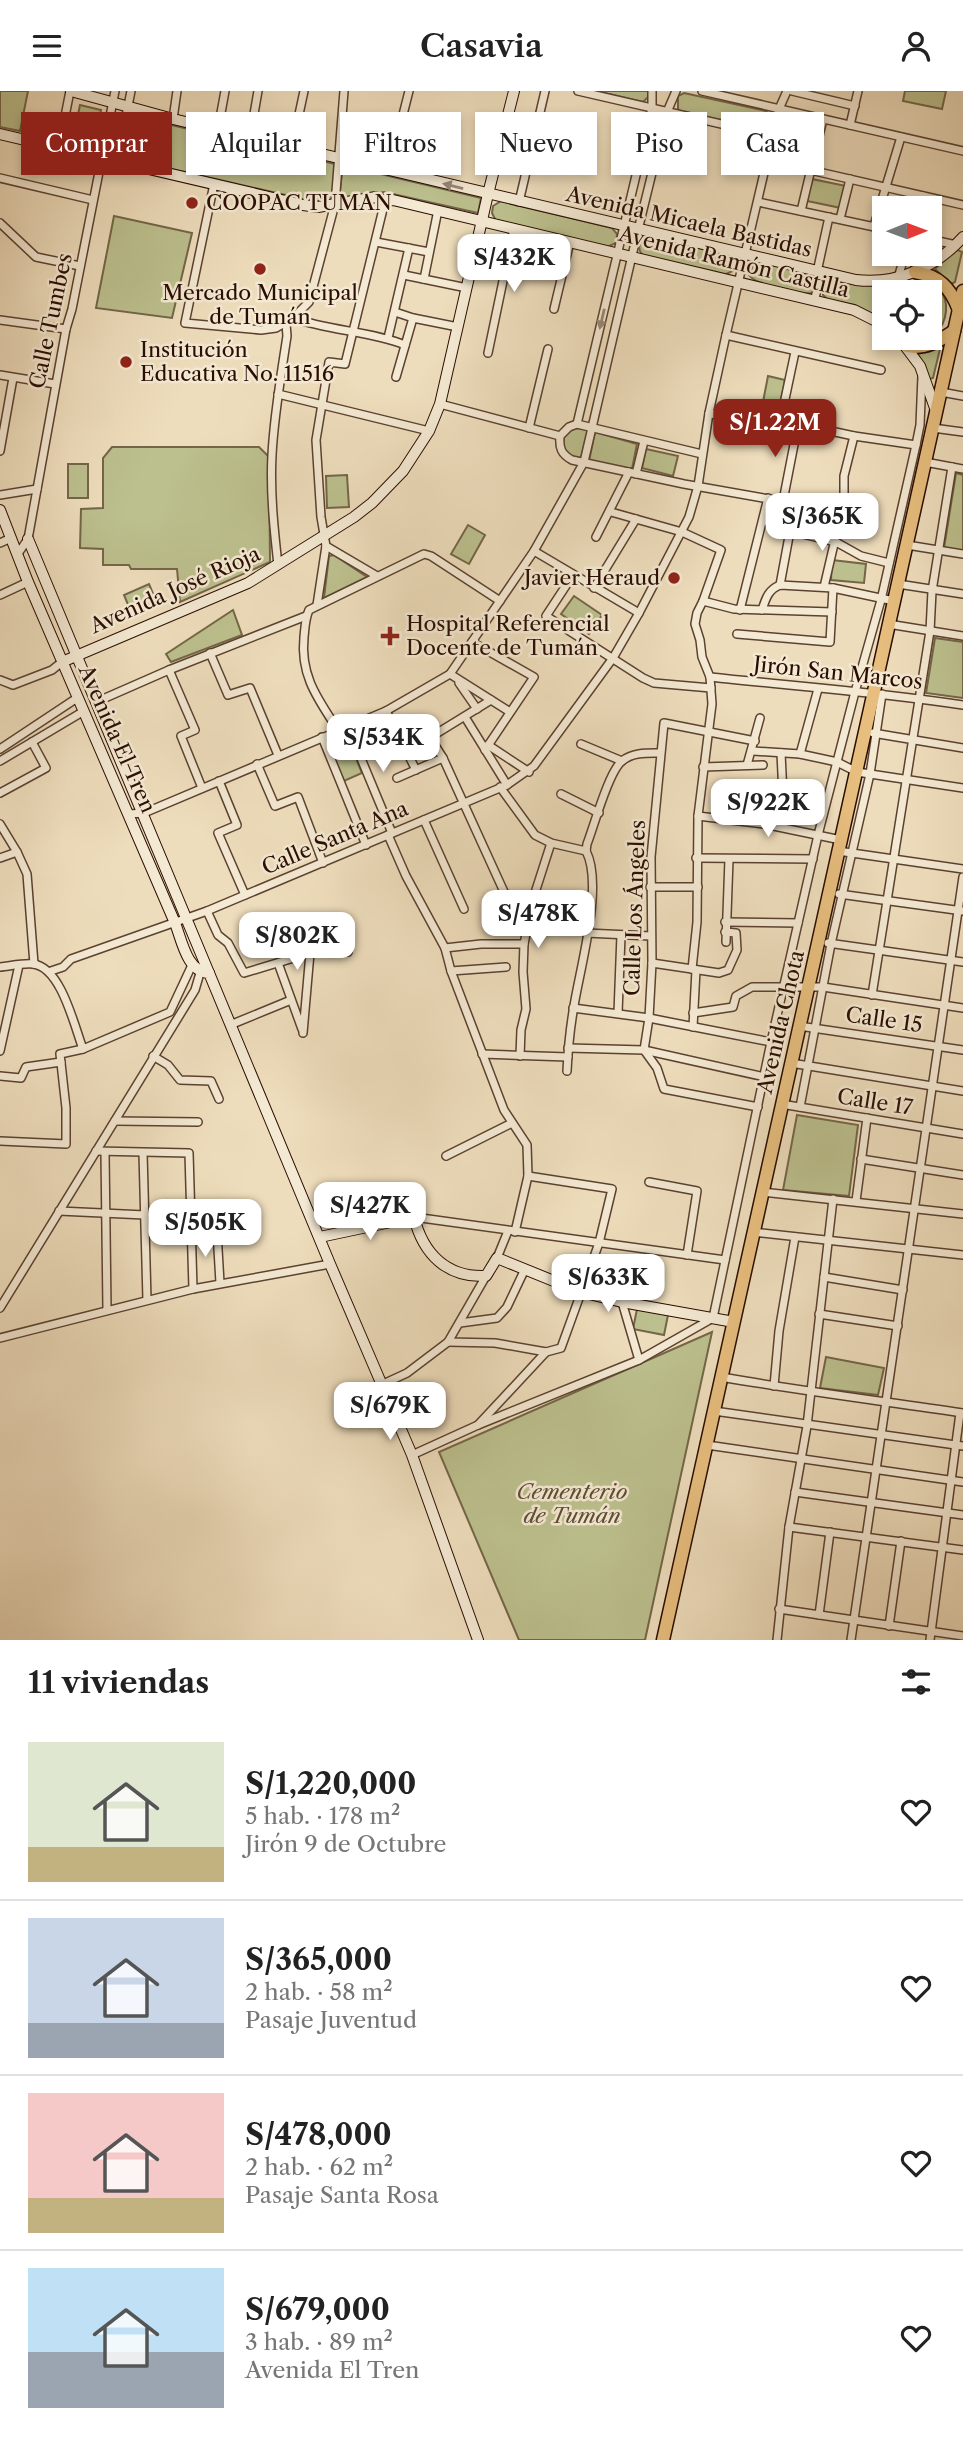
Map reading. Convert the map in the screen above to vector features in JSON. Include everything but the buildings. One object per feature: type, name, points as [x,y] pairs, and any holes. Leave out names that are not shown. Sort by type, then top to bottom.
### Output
[{"type":"highway","points":[[915,272],[928,274],[943,282],[959,310]]},
{"type":"highway","name":"Avenida Chota","points":[[663,1640],[808,986],[825,943],[836,893],[840,846],[863,773],[878,693],[888,624],[888,601],[898,584],[963,291]]},
{"type":"highway","points":[[942,338],[954,331]]},
{"type":"main road","name":"Avenida Micaela Bastidas","points":[[70,91],[91,93],[113,103],[186,122]]},
{"type":"main road","name":"Avenida José Rioja","points":[[62,662],[248,583],[326,541],[388,488],[410,461],[429,431],[440,404],[514,91]]},
{"type":"main road","name":"Avenida Ramón Castilla","points":[[0,134],[21,139]]},
{"type":"main road","name":"Avenida Micaela Bastidas","points":[[326,155],[339,158]]},
{"type":"main road","name":"Avenida Ramón Castilla","points":[[172,174],[318,207],[376,197],[384,201],[393,200],[854,310],[872,318]]},
{"type":"main road","name":"Avenida Micaela Bastidas","points":[[410,175],[866,281],[898,278],[915,272],[932,263],[959,241]]},
{"type":"main road","points":[[908,350],[922,371],[933,397],[936,413]]},
{"type":"main road","name":"Avenida El Tren","points":[[0,510],[77,698],[176,923],[191,965]]},
{"type":"main road","name":"Avenida El Tren","points":[[28,539],[188,919],[204,973],[230,1025],[412,1455],[478,1640]]},
{"type":"main road","points":[[191,965],[204,973]]},
{"type":"main road","points":[[320,1237],[414,1217],[426,1248],[457,1273],[486,1276],[496,1258],[581,1292],[734,1322]]},
{"type":"street","points":[[66,112],[70,91]]},
{"type":"street","name":"Calle Tumbes","points":[[111,112],[115,91]]},
{"type":"street","points":[[127,112],[131,91]]},
{"type":"street","points":[[173,119],[177,91]]},
{"type":"street","points":[[221,112],[225,91]]},
{"type":"street","points":[[254,112],[258,91]]},
{"type":"street","points":[[299,112],[304,91]]},
{"type":"street","points":[[214,184],[185,323],[261,330],[286,324],[309,302],[335,204],[344,91]]},
{"type":"street","points":[[404,112],[409,91]]},
{"type":"street","points":[[519,202],[545,91]]},
{"type":"street","points":[[578,91],[667,112],[676,91]]},
{"type":"street","points":[[577,424],[652,108],[652,91]]},
{"type":"street","points":[[702,91],[792,112]]},
{"type":"street","points":[[790,91],[855,106]]},
{"type":"street","name":"Calle Santa Ana","points":[[778,112],[790,91]]},
{"type":"street","points":[[850,125],[858,91]]},
{"type":"street","points":[[824,119],[963,151]]},
{"type":"street","points":[[884,196],[901,137]]},
{"type":"street","points":[[824,173],[923,196]]},
{"type":"street","name":"Calle Tumbes","points":[[17,555],[28,539],[55,384],[98,175]]},
{"type":"street","points":[[129,814],[144,813],[386,711],[453,677],[472,642],[534,551],[584,462],[652,175]]},
{"type":"street","name":"Calle Santa Ana","points":[[51,971],[63,967],[71,959],[188,919],[323,863],[504,786],[528,772],[613,658],[682,532],[694,502],[709,412],[764,175]]},
{"type":"street","points":[[801,211],[809,175]]},
{"type":"street","points":[[0,178],[93,200]]},
{"type":"street","points":[[840,219],[850,179]]},
{"type":"street","points":[[942,200],[963,205]]},
{"type":"street","points":[[317,605],[326,541],[316,440],[321,404],[329,362],[345,364],[384,201]]},
{"type":"street","points":[[758,202],[872,226]]},
{"type":"street","points":[[424,279],[438,210]]},
{"type":"street","points":[[814,301],[830,217]]},
{"type":"street","points":[[0,223],[36,257],[80,266]]},
{"type":"street","points":[[488,353],[514,228]]},
{"type":"street","points":[[554,309],[570,241]]},
{"type":"street","points":[[376,242],[429,252]]},
{"type":"street","points":[[388,338],[409,248]]},
{"type":"street","points":[[898,278],[902,266]]},
{"type":"street","points":[[404,275],[467,288]]},
{"type":"street","points":[[395,312],[458,327]]},
{"type":"street","points":[[293,318],[311,325],[353,334],[388,338],[405,345]]},
{"type":"street","points":[[396,377],[413,318]]},
{"type":"street","points":[[0,320],[66,328]]},
{"type":"street","points":[[278,565],[273,526],[272,459],[287,336],[286,324]]},
{"type":"street","points":[[726,335],[881,370]]},
{"type":"street","points":[[529,428],[548,349]]},
{"type":"street","points":[[782,418],[795,352]]},
{"type":"street","points":[[412,1455],[478,1425],[639,1360],[713,1318],[818,835],[855,692],[888,601],[889,563],[920,425],[922,371]]},
{"type":"street","points":[[0,375],[55,384]]},
{"type":"street","points":[[0,451],[13,378]]},
{"type":"street","points":[[941,392],[963,396]]},
{"type":"street","points":[[278,394],[429,431]]},
{"type":"street","points":[[440,404],[560,436]]},
{"type":"street","points":[[709,412],[749,423],[764,414],[853,436],[916,445]]},
{"type":"street","points":[[702,454],[577,424],[560,436],[561,450],[565,456],[584,462],[820,508]]},
{"type":"street","points":[[783,501],[798,424]]},
{"type":"street","points":[[933,428],[963,432]]},
{"type":"street","points":[[737,634],[830,642],[832,612],[828,564],[836,542],[844,501],[844,476],[853,436]]},
{"type":"street","points":[[596,537],[633,473],[644,441]]},
{"type":"street","points":[[925,462],[963,468]]},
{"type":"street","points":[[872,995],[930,631],[932,591],[952,467]]},
{"type":"street","points":[[0,495],[37,489]]},
{"type":"street","points":[[740,610],[768,498]]},
{"type":"street","points":[[611,512],[682,532],[721,550],[695,624],[712,688],[698,816],[693,1027]]},
{"type":"street","points":[[594,588],[636,519]]},
{"type":"street","points":[[763,520],[790,531],[836,542],[861,556],[889,563]]},
{"type":"street","points":[[780,585],[790,531]]},
{"type":"street","points":[[0,543],[11,538]]},
{"type":"street","points":[[326,541],[377,576]]},
{"type":"street","points":[[907,545],[963,554]]},
{"type":"street","points":[[534,551],[639,613]]},
{"type":"street","points":[[96,702],[308,613],[317,605],[424,554],[500,601]]},
{"type":"street","points":[[573,575],[546,615],[654,683],[712,688]]},
{"type":"street","points":[[0,595],[28,582]]},
{"type":"street","points":[[898,584],[963,594]]},
{"type":"street","points":[[762,610],[766,596],[772,588],[780,585],[828,587],[888,601]]},
{"type":"street","points":[[703,601],[740,610],[832,612]]},
{"type":"street","points":[[308,613],[302,657],[311,686],[338,730]]},
{"type":"street","points":[[888,624],[963,636]]},
{"type":"street","points":[[472,642],[534,677],[487,747]]},
{"type":"street","points":[[210,653],[228,695],[250,688],[278,755]]},
{"type":"street","points":[[0,680],[13,685],[52,670],[62,662]]},
{"type":"street","points":[[169,670],[195,730],[181,736],[202,788]]},
{"type":"street","points":[[453,677],[510,712]]},
{"type":"street","points":[[453,677],[477,709]]},
{"type":"street","name":"Jirón San Marcos","points":[[710,677],[878,693],[963,705]]},
{"type":"street","points":[[800,754],[818,689]]},
{"type":"street","points":[[0,749],[77,698]]},
{"type":"street","points":[[408,751],[432,739],[491,700]]},
{"type":"street","points":[[0,761],[84,711]]},
{"type":"street","points":[[386,711],[416,770]]},
{"type":"street","points":[[465,717],[487,747],[504,786],[535,835],[551,843],[586,851]]},
{"type":"street","points":[[747,765],[760,719]]},
{"type":"street","name":"Calle Los Ángeles","points":[[645,1050],[652,963],[650,887],[664,723],[708,730]]},
{"type":"street","points":[[348,727],[406,876],[445,948],[451,971],[504,1110],[527,1146],[528,1176],[512,1232],[496,1258]]},
{"type":"street","points":[[708,730],[755,741]]},
{"type":"street","points":[[871,732],[963,748]]},
{"type":"street","points":[[322,737],[366,845]]},
{"type":"street","points":[[432,739],[505,894],[590,914]]},
{"type":"street","points":[[0,793],[46,768],[32,741]]},
{"type":"street","points":[[581,744],[622,761]]},
{"type":"street","points":[[487,747],[528,772]]},
{"type":"street","points":[[753,751],[800,754],[837,761],[863,773],[963,788]]},
{"type":"street","points":[[567,1071],[573,1008],[593,882],[590,859],[586,851],[613,772],[622,761],[637,754],[660,753]]},
{"type":"street","points":[[781,753],[783,795]]},
{"type":"street","points":[[397,778],[443,758]]},
{"type":"street","points":[[257,764],[275,806],[298,797],[323,863]]},
{"type":"street","points":[[703,768],[763,765]]},
{"type":"street","points":[[863,773],[853,853],[836,893],[960,911]]},
{"type":"street","points":[[219,781],[237,825],[218,833],[245,895]]},
{"type":"street","points":[[561,794],[599,813]]},
{"type":"street","points":[[698,816],[764,824],[818,835],[853,853],[963,869]]},
{"type":"street","points":[[424,820],[464,909]]},
{"type":"street","points":[[0,824],[27,874],[34,964]]},
{"type":"street","points":[[520,1055],[521,1030],[526,1009],[524,944],[533,899],[551,843]]},
{"type":"street","points":[[0,858],[17,852]]},
{"type":"street","points":[[696,858],[813,859]]},
{"type":"street","points":[[726,942],[729,859]]},
{"type":"street","points":[[851,1640],[963,877]]},
{"type":"street","points":[[650,887],[698,887]]},
{"type":"street","points":[[207,911],[218,935],[228,943],[244,974],[310,953],[348,952]]},
{"type":"street","points":[[725,922],[798,923]]},
{"type":"street","points":[[652,963],[719,973],[729,970],[737,950],[736,933],[726,932]]},
{"type":"street","points":[[586,933],[651,936]]},
{"type":"street","points":[[618,1013],[621,935]]},
{"type":"street","points":[[800,1107],[823,987],[825,943],[963,962]]},
{"type":"street","points":[[445,948],[481,944],[524,944]]},
{"type":"street","points":[[278,963],[303,1033],[310,953]]},
{"type":"street","points":[[0,967],[34,964],[51,971],[63,994],[83,1049]]},
{"type":"street","points":[[0,1051],[19,965]]},
{"type":"street","points":[[0,1141],[66,1144],[66,1108],[60,1054],[83,1049],[170,1012],[191,965]]},
{"type":"street","points":[[451,971],[506,967]]},
{"type":"street","points":[[0,1308],[204,973]]},
{"type":"street","points":[[694,1013],[733,1007],[736,996],[752,986],[823,987],[963,1008]]},
{"type":"street","points":[[230,1025],[291,1000]]},
{"type":"street","points":[[573,1008],[649,1018],[771,1042]]},
{"type":"street","name":"Calle 15","points":[[799,1026],[963,1050]]},
{"type":"street","points":[[482,1054],[645,1050],[765,1077]]},
{"type":"street","points":[[645,1050],[657,1068],[664,1089],[758,1107]]},
{"type":"street","points":[[153,1056],[168,1065],[180,1080],[211,1081],[219,1099]]},
{"type":"street","points":[[0,1076],[21,1078],[26,1067],[61,1062]]},
{"type":"street","points":[[791,1063],[963,1091]]},
{"type":"street","name":"Calle 17","points":[[781,1104],[963,1134]]},
{"type":"street","points":[[856,1201],[867,1118]]},
{"type":"street","points":[[115,1121],[198,1122]]},
{"type":"street","points":[[446,1156],[512,1123]]},
{"type":"street","points":[[96,1151],[189,1153],[193,1289]]},
{"type":"street","points":[[105,1153],[107,1309]]},
{"type":"street","points":[[143,1153],[147,1300]]},
{"type":"street","points":[[861,1159],[963,1175]]},
{"type":"street","points":[[448,1342],[495,1343],[546,1352],[561,1348],[599,1243],[612,1189],[528,1176]]},
{"type":"street","points":[[649,1182],[697,1191],[687,1255]]},
{"type":"street","points":[[762,1192],[963,1214]]},
{"type":"street","points":[[777,1640],[789,1527],[807,1426],[833,1199]]},
{"type":"street","points":[[58,1211],[145,1215]]},
{"type":"street","points":[[414,1217],[725,1260]]},
{"type":"street","points":[[218,1232],[220,1283]]},
{"type":"street","points":[[753,1232],[963,1255]]},
{"type":"street","points":[[774,1386],[779,1331],[795,1237]]},
{"type":"street","points":[[0,1338],[193,1289],[330,1264]]},
{"type":"street","points":[[460,1323],[497,1318],[507,1307],[525,1269]]},
{"type":"street","points":[[381,1385],[407,1373],[448,1342],[486,1276]]},
{"type":"street","points":[[824,1277],[903,1290]]},
{"type":"street","points":[[622,1302],[639,1360]]},
{"type":"street","points":[[819,1314],[898,1326]]},
{"type":"street","points":[[478,1425],[546,1352]]},
{"type":"street","points":[[722,1377],[810,1393],[887,1401],[961,1413],[959,1446],[951,1480],[930,1640]]},
{"type":"street","points":[[714,1412],[959,1446]]},
{"type":"street","points":[[707,1445],[963,1482]]},
{"type":"street","points":[[795,1492],[963,1515]]},
{"type":"street","points":[[789,1527],[963,1551]]},
{"type":"street","points":[[819,1615],[830,1532]]},
{"type":"street","points":[[889,1626],[901,1541]]},
{"type":"street","points":[[779,1609],[963,1636]]},
{"type":"green space","points":[[0,91],[28,91],[24,112],[21,112],[20,131],[0,127]]},
{"type":"green space","points":[[596,91],[649,91],[643,102]]},
{"type":"green space","points":[[905,91],[946,91],[942,109],[903,101]]},
{"type":"green space","points":[[684,93],[767,112],[721,112],[721,120],[707,117],[707,112],[681,111],[678,109],[678,96]]},
{"type":"green space","points":[[80,105],[101,110],[101,112],[79,112]]},
{"type":"green space","points":[[172,125],[186,128],[186,172],[172,169]]},
{"type":"green space","points":[[326,162],[335,164],[332,201],[312,201],[198,175],[326,175]]},
{"type":"green space","points":[[342,175],[385,175],[481,198],[478,213],[384,192],[339,199]]},
{"type":"green space","points":[[812,179],[846,186],[841,208],[807,201]]},
{"type":"green space","points":[[501,201],[612,228],[617,234],[616,243],[607,247],[496,221],[492,213],[493,206]]},
{"type":"green space","points":[[114,216],[192,233],[172,318],[96,308]]},
{"type":"green space","points":[[650,236],[731,256],[737,263],[735,270],[724,275],[645,257],[639,248],[643,240]]},
{"type":"green space","points":[[956,249],[962,252],[955,282],[951,284],[935,269],[942,266],[942,262]]},
{"type":"green space","points":[[761,262],[812,275],[816,288],[812,293],[798,293],[760,283],[749,275],[753,265]]},
{"type":"green space","points":[[832,281],[872,286],[872,314],[855,305],[828,300],[823,295],[823,290]]},
{"type":"green space","points":[[942,293],[946,306],[942,324]]},
{"type":"green space","points":[[940,350],[933,378],[929,379],[919,351]]},
{"type":"green space","points":[[768,376],[785,380],[779,411],[762,407]]},
{"type":"green space","points":[[575,428],[588,430],[581,458],[572,457],[563,449],[565,435]]},
{"type":"green space","points":[[595,432],[637,444],[632,469],[589,461]]},
{"type":"green space","points":[[112,447],[259,447],[269,457],[270,562],[180,602],[177,569],[131,569],[129,565],[103,565],[103,549],[80,548],[81,509],[103,508],[103,458]]},
{"type":"green space","points":[[646,449],[678,456],[673,476],[642,468]]},
{"type":"green space","points":[[68,464],[88,464],[88,498],[68,498]]},
{"type":"green space","points":[[956,473],[963,475],[963,551],[944,548]]},
{"type":"green space","points":[[347,475],[349,507],[327,508],[326,476]]},
{"type":"green space","points":[[468,525],[485,535],[469,564],[451,554]]},
{"type":"green space","points":[[334,555],[367,577],[324,598],[329,556]]},
{"type":"green space","points":[[832,560],[866,564],[864,583],[831,580]]},
{"type":"green space","points":[[149,584],[156,601],[131,612],[124,595]]},
{"type":"green space","points":[[574,596],[602,615],[589,634],[561,614]]},
{"type":"green space","points":[[233,610],[242,635],[171,662],[166,654]]},
{"type":"green space","points":[[935,638],[963,642],[963,698],[926,693]]},
{"type":"green space","points":[[345,731],[362,773],[344,781],[326,738]]},
{"type":"green space","points":[[797,1115],[858,1125],[849,1196],[783,1190]]},
{"type":"green space","points":[[637,1309],[668,1315],[664,1335],[633,1329]]},
{"type":"green space","name":"Cementerio de Tumán","points":[[712,1332],[645,1640],[519,1640],[439,1452]]},
{"type":"green space","points":[[826,1357],[884,1368],[878,1395],[820,1388]]},
{"type":"place","name":"COOPAC TUMAN","points":[[192,203]]},
{"type":"place","name":"Mercado Municipal de Tumán","points":[[260,269]]},
{"type":"place","name":"Institución Educativa No. 11516","points":[[126,362]]},
{"type":"place","name":"Javier Heraud","points":[[674,578]]},
{"type":"place","name":"Hospital Referencial Docente de Tumán","points":[[390,636]]}]
